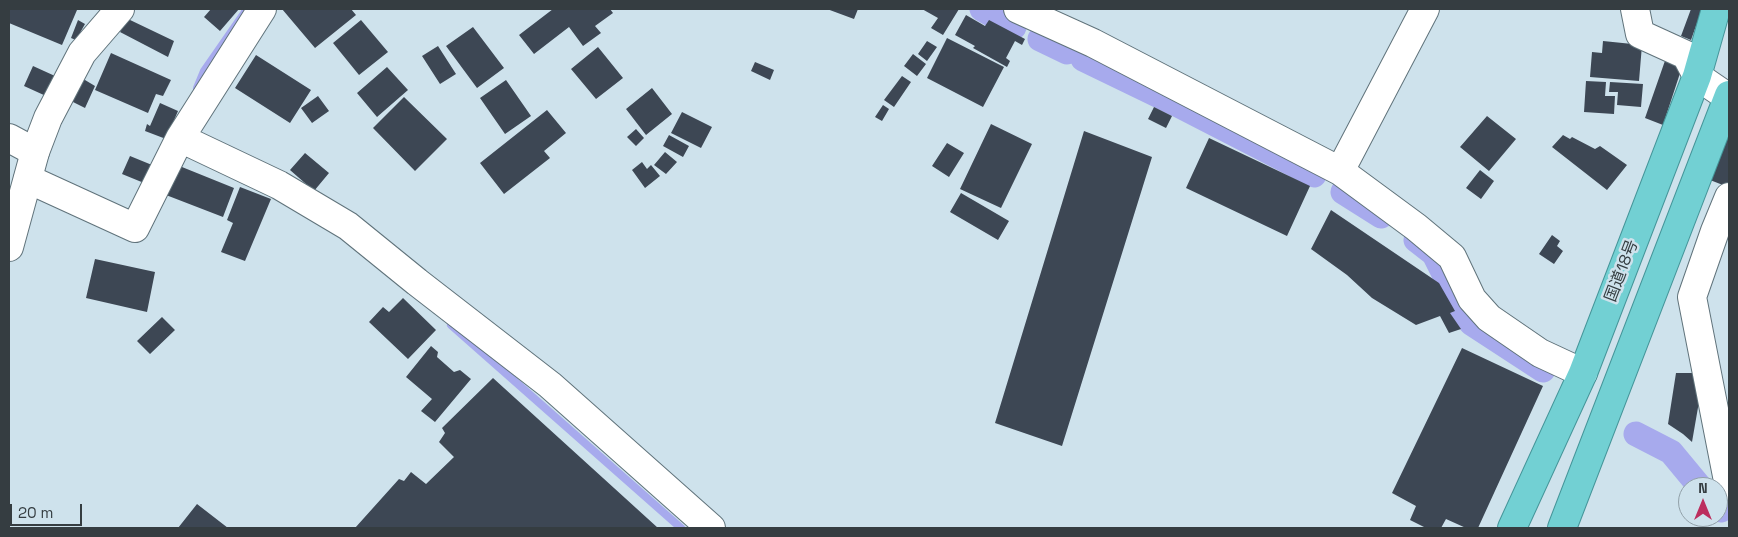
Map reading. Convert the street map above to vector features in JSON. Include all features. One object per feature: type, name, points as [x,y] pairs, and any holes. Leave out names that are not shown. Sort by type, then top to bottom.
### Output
[{"type":"highway","name":"国道18号","points":[[1512,528],[1582,373],[1697,76],[1716,9]]},
{"type":"highway","points":[[1562,528],[1729,97]]},
{"type":"street","points":[[9,247],[35,152],[48,118],[82,54],[120,9]]},
{"type":"street","points":[[28,179],[135,228],[180,138],[262,9]]},
{"type":"street","points":[[1018,9],[1092,43],[1340,172],[1416,227],[1452,257],[1472,299],[1489,318],[1540,353],[1582,373]]},
{"type":"street","points":[[1340,172],[1425,9]]},
{"type":"street","points":[[1635,9],[1640,34],[1686,55],[1697,76],[1729,97]]},
{"type":"street","points":[[9,138],[35,152]]},
{"type":"street","points":[[180,138],[279,186],[348,226],[550,385],[711,528]]},
{"type":"street","points":[[1729,197],[1692,297],[1729,486]]},
{"type":"building","points":[[9,9],[77,10],[62,45],[9,23]]},
{"type":"building","points":[[211,9],[239,9],[220,31],[204,17]]},
{"type":"building","points":[[282,9],[351,9],[356,15],[315,48]]},
{"type":"building","points":[[553,9],[610,9],[613,13],[595,26],[601,33],[583,46],[569,27],[534,54],[519,35]]},
{"type":"building","points":[[827,9],[858,9],[854,19]]},
{"type":"building","points":[[922,9],[959,9],[943,35],[931,28],[938,18]]},
{"type":"building","points":[[1691,9],[1702,9],[1691,40],[1681,36]]},
{"type":"building","points":[[966,15],[985,26],[989,20],[1025,39],[1022,45],[1015,41],[1006,58],[1010,61],[1007,67],[973,48],[975,46],[955,35]]},
{"type":"building","points":[[128,19],[174,41],[168,57],[120,32]]},
{"type":"building","points":[[78,20],[85,24],[76,40],[71,38]]},
{"type":"building","points":[[361,20],[388,52],[359,75],[333,43]]},
{"type":"building","points":[[473,27],[504,68],[477,88],[446,46]]},
{"type":"building","points":[[947,38],[1004,67],[983,107],[927,78]]},
{"type":"building","points":[[927,41],[937,47],[927,61],[918,54]]},
{"type":"building","points":[[1603,41],[1642,45],[1639,81],[1590,77],[1592,52],[1602,53]]},
{"type":"building","points":[[438,46],[456,74],[440,84],[422,56]]},
{"type":"building","points":[[598,47],[623,78],[596,99],[571,69]]},
{"type":"building","points":[[111,53],[171,80],[163,96],[156,94],[148,113],[95,90]]},
{"type":"building","points":[[913,54],[926,64],[917,76],[904,66]]},
{"type":"building","points":[[256,55],[311,90],[290,123],[235,88]]},
{"type":"building","points":[[1667,55],[1684,61],[1663,125],[1645,118]]},
{"type":"building","points":[[755,62],[774,70],[770,80],[751,71]]},
{"type":"building","points":[[33,66],[55,76],[46,96],[24,86]]},
{"type":"building","points":[[387,67],[408,90],[377,117],[357,93]]},
{"type":"building","points":[[902,76],[911,82],[894,107],[884,100]]},
{"type":"building","points":[[80,77],[95,86],[85,108],[69,100]]},
{"type":"building","points":[[506,80],[531,116],[505,134],[480,98]]},
{"type":"building","points":[[1586,81],[1606,82],[1605,96],[1615,96],[1614,114],[1584,112]]},
{"type":"building","points":[[1610,82],[1643,84],[1641,107],[1617,105],[1618,92],[1609,92]]},
{"type":"building","points":[[652,88],[672,114],[646,135],[626,109]]},
{"type":"building","points":[[318,96],[329,111],[312,123],[301,108]]},
{"type":"building","points":[[404,97],[447,139],[415,171],[373,128]]},
{"type":"building","points":[[160,103],[178,111],[166,139],[145,131],[147,124],[150,126]]},
{"type":"building","points":[[883,105],[889,109],[882,121],[875,117]]},
{"type":"building","points":[[1154,107],[1172,116],[1166,128],[1148,119]]},
{"type":"building","points":[[547,110],[566,133],[544,151],[550,158],[504,194],[480,163]]},
{"type":"building","points":[[682,112],[712,127],[701,148],[671,133]]},
{"type":"building","points":[[1487,116],[1516,139],[1489,171],[1460,147]]},
{"type":"building","points":[[991,124],[1032,144],[1001,208],[960,189]]},
{"type":"building","points":[[1729,127],[1729,184],[1728,187],[1710,180]]},
{"type":"building","points":[[636,129],[644,138],[636,146],[627,137]]},
{"type":"building","points":[[1084,131],[1152,157],[1062,446],[995,423]]},
{"type":"building","points":[[669,135],[689,146],[683,157],[663,146]]},
{"type":"building","points":[[1563,135],[1570,139],[1572,137],[1595,149],[1600,146],[1627,165],[1607,190],[1552,147]]},
{"type":"building","points":[[1209,138],[1310,186],[1287,236],[1186,188]]},
{"type":"building","points":[[947,143],[964,153],[949,177],[932,166]]},
{"type":"building","points":[[665,152],[677,162],[666,174],[654,165]]},
{"type":"building","points":[[305,153],[329,173],[314,191],[290,170]]},
{"type":"building","points":[[130,156],[152,165],[144,183],[122,174]]},
{"type":"building","points":[[642,162],[647,169],[651,165],[660,176],[645,188],[632,170]]},
{"type":"building","points":[[177,165],[234,188],[223,217],[166,195]]},
{"type":"building","points":[[1480,170],[1494,181],[1481,199],[1466,188]]},
{"type":"building","points":[[240,187],[271,199],[245,261],[221,252],[233,223],[227,220]]},
{"type":"building","points":[[961,193],[1009,221],[998,240],[950,212]]},
{"type":"building","points":[[1331,210],[1439,283],[1455,311],[1450,313],[1461,329],[1449,333],[1440,316],[1416,325],[1372,298],[1347,275],[1311,249]]},
{"type":"building","points":[[1552,235],[1560,241],[1557,246],[1563,251],[1554,264],[1539,254]]},
{"type":"building","points":[[95,259],[155,272],[147,312],[86,298]]},
{"type":"building","points":[[403,298],[436,330],[408,359],[369,322],[383,307],[389,312]]},
{"type":"building","points":[[162,317],[175,330],[150,354],[137,341]]},
{"type":"building","points":[[431,346],[438,352],[437,357],[454,372],[460,370],[471,379],[435,422],[421,411],[432,399],[406,377]]},
{"type":"building","points":[[1462,348],[1543,386],[1478,528],[1466,528],[1446,519],[1441,528],[1426,528],[1410,520],[1416,506],[1392,493]]},
{"type":"building","points":[[1676,373],[1704,373],[1692,442],[1668,424]]},
{"type":"building","points":[[493,378],[658,528],[355,528],[399,479],[404,481],[411,472],[426,484],[454,457],[439,442],[445,433],[442,428]]},
{"type":"building","points":[[197,504],[228,528],[178,528]]},
{"type":"waterway","points":[[197,88],[204,71],[245,12],[245,9]]},
{"type":"waterway","points":[[982,9],[1014,27]]},
{"type":"waterway","points":[[1040,39],[1067,52]]},
{"type":"waterway","points":[[1083,59],[1176,104],[1314,175]]},
{"type":"waterway","points":[[1343,192],[1381,216]]},
{"type":"waterway","points":[[1416,240],[1434,254],[1458,306],[1471,323],[1543,370]]},
{"type":"waterway","points":[[451,325],[681,528]]},
{"type":"waterway","points":[[1636,434],[1671,452],[1692,477]]}]
